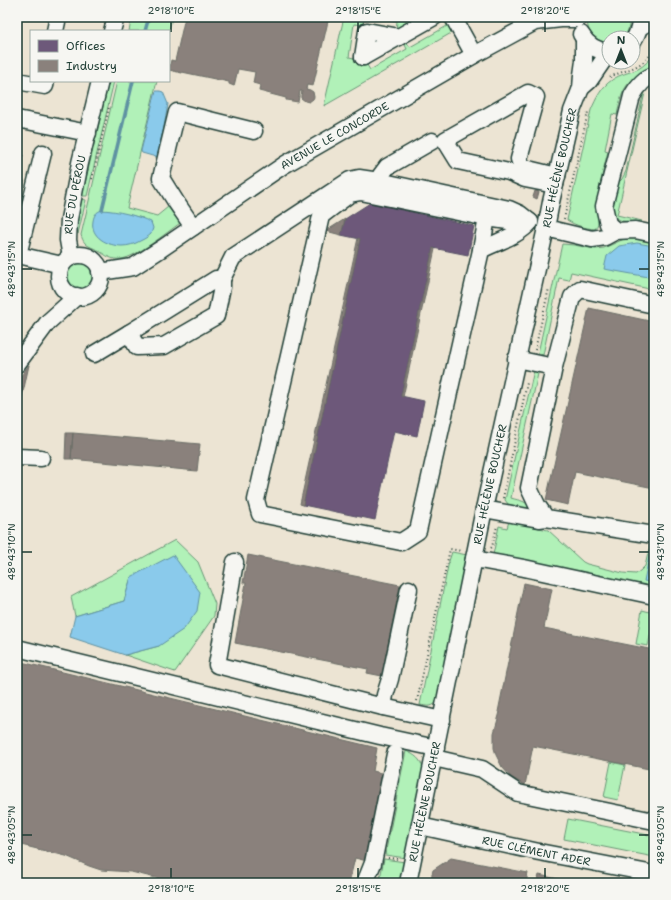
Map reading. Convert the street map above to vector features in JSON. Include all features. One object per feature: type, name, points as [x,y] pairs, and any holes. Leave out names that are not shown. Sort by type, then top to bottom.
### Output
[{"type":"street","points":[[56,30],[58,17]]},
{"type":"street","points":[[112,30],[116,17]]},
{"type":"street","points":[[399,37],[434,17]]},
{"type":"street","points":[[453,17],[474,55]]},
{"type":"street","name":"AVENUE LE CONCORDE","points":[[100,272],[132,267],[284,165],[474,55],[535,22],[578,18]]},
{"type":"street","name":"RUE HÉLÈNE BOUCHER","points":[[578,18],[578,27],[584,40],[601,51]]},
{"type":"street","points":[[638,28],[654,19]]},
{"type":"street","name":"RUE HÉLÈNE BOUCHER","points":[[408,883],[442,720],[469,555],[484,509],[516,359],[551,228],[551,202],[572,111],[581,88],[584,61],[584,40]]},
{"type":"street","name":"RUE HÉLÈNE BOUCHER","points":[[581,88],[589,81],[601,64]]},
{"type":"street","points":[[616,231],[608,224],[604,206],[632,96],[643,81],[654,75]]},
{"type":"street","points":[[17,81],[45,86],[46,82]]},
{"type":"street","name":"RUE DU PÉROU","points":[[66,261],[69,219],[74,189],[100,82]]},
{"type":"street","points":[[509,172],[519,159],[536,97],[528,93],[446,140],[458,161],[509,172],[526,179],[556,181]]},
{"type":"street","points":[[193,227],[161,178],[178,112],[254,131]]},
{"type":"street","points":[[17,119],[88,133]]},
{"type":"street","points":[[379,181],[380,175],[387,167],[432,141]]},
{"type":"street","points":[[43,153],[18,255],[66,261]]},
{"type":"street","points":[[519,159],[522,167],[556,181]]},
{"type":"street","points":[[129,333],[137,347],[164,346],[216,316],[222,287],[222,279],[233,257],[350,180],[359,178],[379,181],[509,209],[520,214],[530,222]]},
{"type":"street","points":[[487,218],[418,530],[401,542],[260,514],[256,500],[321,216],[350,194],[361,192],[487,218],[530,222],[592,239],[605,237],[616,231],[635,230],[654,233]]},
{"type":"street","points":[[481,250],[518,233],[530,222]]},
{"type":"street","points":[[77,255],[89,257],[95,261],[100,272],[100,280],[97,287],[92,293],[85,296],[71,295],[61,285],[59,278],[59,272],[66,261],[77,255]]},
{"type":"street","points":[[94,354],[216,279],[222,279]]},
{"type":"street","points":[[48,322],[61,285]]},
{"type":"street","points":[[546,518],[537,505],[529,488],[554,368],[572,297],[580,289],[654,305]]},
{"type":"street","points":[[17,364],[48,322],[77,296]]},
{"type":"street","points":[[516,359],[554,368]]},
{"type":"street","points":[[17,457],[41,458]]},
{"type":"street","points":[[484,509],[539,519],[546,518],[654,535]]},
{"type":"street","points":[[469,555],[505,565],[654,596]]},
{"type":"street","points":[[235,562],[217,665],[382,707],[442,720]]},
{"type":"street","points":[[382,707],[390,679],[410,589]]},
{"type":"street","points":[[17,648],[380,736],[482,769],[518,793],[654,821]]},
{"type":"street","points":[[365,883],[373,863],[395,754]]},
{"type":"street","name":"RUE CLÉMENT ADER","points":[[420,826],[538,858],[654,874]]},
{"type":"path","points":[[609,78],[616,73],[641,64],[654,50]]},
{"type":"path","points":[[91,184],[110,103]]},
{"type":"path","points":[[551,228],[589,107]]},
{"type":"path","points":[[490,549],[492,547],[549,287]]},
{"type":"path","points":[[413,713],[417,701],[450,549],[469,555]]},
{"type":"path","points":[[383,857],[405,860]]},
{"type":"shaded area","points":[[17,17],[654,17],[654,883],[17,883]]},
{"type":"green space","points":[[132,17],[172,17],[169,30],[129,30]]},
{"type":"green space","points":[[344,17],[364,17],[363,25],[354,24],[349,57],[364,60],[370,70],[407,49],[403,41],[405,40],[410,47],[447,26],[443,17],[445,17],[453,32],[324,106]]},
{"type":"green space","points":[[373,17],[394,17],[410,21],[411,17],[422,17],[396,31],[397,21]]},
{"type":"green space","points":[[588,17],[629,17],[627,30],[601,30],[601,41],[592,34],[587,22]]},
{"type":"green space","points":[[654,55],[654,68],[637,77],[627,85],[621,97],[617,115],[612,114],[605,150],[608,151],[599,195],[597,226],[595,229],[574,224],[567,220],[591,110],[599,94],[608,83],[618,76],[635,70],[641,70],[641,67]]},
{"type":"green space","points":[[109,82],[114,82],[87,196],[82,196]]},
{"type":"green space","points":[[117,82],[157,82],[127,208],[157,216],[168,207],[180,223],[143,250],[127,258],[114,259],[88,246],[81,235]],"holes":[[[108,211],[143,218],[110,244],[96,234]]]},
{"type":"green space","points":[[647,84],[617,215],[642,221],[622,221],[614,217],[609,202],[615,186],[622,179],[626,171],[645,87]]},
{"type":"green space","points":[[81,199],[86,200],[78,234],[76,225]]},
{"type":"green space","points":[[628,238],[654,242],[654,290],[571,272],[569,280],[559,278],[543,355],[538,353],[562,244],[595,249],[604,248]]},
{"type":"green space","points":[[80,261],[86,262],[90,265],[93,269],[93,281],[90,285],[86,288],[80,289],[74,288],[70,285],[67,281],[66,275],[67,269],[70,265],[74,262]]},
{"type":"green space","points":[[539,369],[511,498],[520,500],[527,504],[531,510],[508,504],[505,500],[534,370]]},
{"type":"green space","points":[[509,521],[548,530],[583,562],[623,573],[636,574],[645,566],[649,549],[654,550],[654,589],[493,555],[499,526],[507,528]]},
{"type":"green space","points":[[175,540],[198,562],[215,604],[214,616],[175,672],[125,655],[159,646],[131,577],[124,601],[75,616],[71,597]]},
{"type":"green space","points":[[452,552],[467,555],[437,702],[431,706],[420,705],[449,561]]},
{"type":"green space","points":[[642,610],[654,613],[648,646],[636,644]]},
{"type":"green space","points":[[406,751],[417,758],[423,769],[406,858],[385,855]]},
{"type":"green space","points":[[611,762],[625,765],[618,800],[604,797]]},
{"type":"green space","points":[[568,819],[654,836],[654,857],[564,839]]},
{"type":"green space","points":[[384,859],[405,862],[401,883],[379,883]]},
{"type":"water","points":[[156,91],[163,92],[168,104],[160,148],[158,156],[156,157],[142,153],[141,151]]},
{"type":"water","points":[[102,210],[127,214],[151,222],[153,228],[151,234],[138,242],[122,246],[117,246],[101,240],[94,232],[93,221],[95,215]]},
{"type":"water","points":[[637,243],[654,246],[654,278],[604,269],[607,256],[619,246]]},
{"type":"water","points":[[650,552],[654,553],[654,583],[644,581]]},
{"type":"water","points":[[173,555],[200,592],[197,611],[184,629],[159,646],[125,655],[70,637],[75,616],[124,601],[131,577]]},
{"type":"building: Offices","points":[[370,203],[474,226],[468,255],[433,248],[401,396],[424,401],[417,436],[394,431],[375,520],[303,505],[360,239],[341,235],[345,219]]},
{"type":"building: Industry","points":[[185,17],[329,17],[313,86],[307,85],[306,89],[313,92],[314,97],[309,102],[301,98],[302,91],[300,91],[298,102],[286,100],[286,98],[259,91],[260,85],[253,83],[255,72],[238,69],[234,86],[229,84],[229,82],[170,70],[171,60],[175,61]]},
{"type":"building: Industry","points":[[17,154],[23,155],[17,179]]},
{"type":"building: Industry","points":[[17,179],[24,181],[17,209]]},
{"type":"building: Industry","points":[[535,191],[539,192],[537,199],[533,197]]},
{"type":"building: Industry","points":[[345,219],[341,235],[326,231]]},
{"type":"building: Industry","points":[[358,238],[360,239],[303,505],[300,504]]},
{"type":"building: Industry","points":[[433,248],[435,249],[403,397],[401,396]]},
{"type":"building: Industry","points":[[589,308],[654,322],[654,488],[575,472],[568,505],[546,500]]},
{"type":"building: Industry","points":[[29,365],[24,388],[17,387],[17,381]]},
{"type":"building: Industry","points":[[17,387],[24,388],[17,415]]},
{"type":"building: Industry","points":[[66,433],[73,433],[71,459],[65,459]]},
{"type":"building: Industry","points":[[73,433],[200,444],[197,471],[71,459]]},
{"type":"building: Industry","points":[[248,555],[400,585],[382,676],[367,673],[368,669],[235,643],[246,583],[243,583]]},
{"type":"building: Industry","points":[[524,583],[552,589],[544,628],[654,650],[654,770],[533,746],[525,785],[511,777],[502,767],[494,748],[494,733],[500,712],[498,712]]},
{"type":"building: Industry","points":[[17,661],[377,748],[373,771],[385,774],[367,861],[355,858],[349,883],[177,883],[131,872],[101,870],[66,856],[17,844]]},
{"type":"building: Industry","points":[[451,858],[528,873],[526,883],[430,883],[433,870]]},
{"type":"building: Industry","points":[[539,875],[577,883],[537,883]]},
{"type":"waterway","points":[[145,30],[149,17]]},
{"type":"waterway","points":[[102,210],[133,82]]}]
